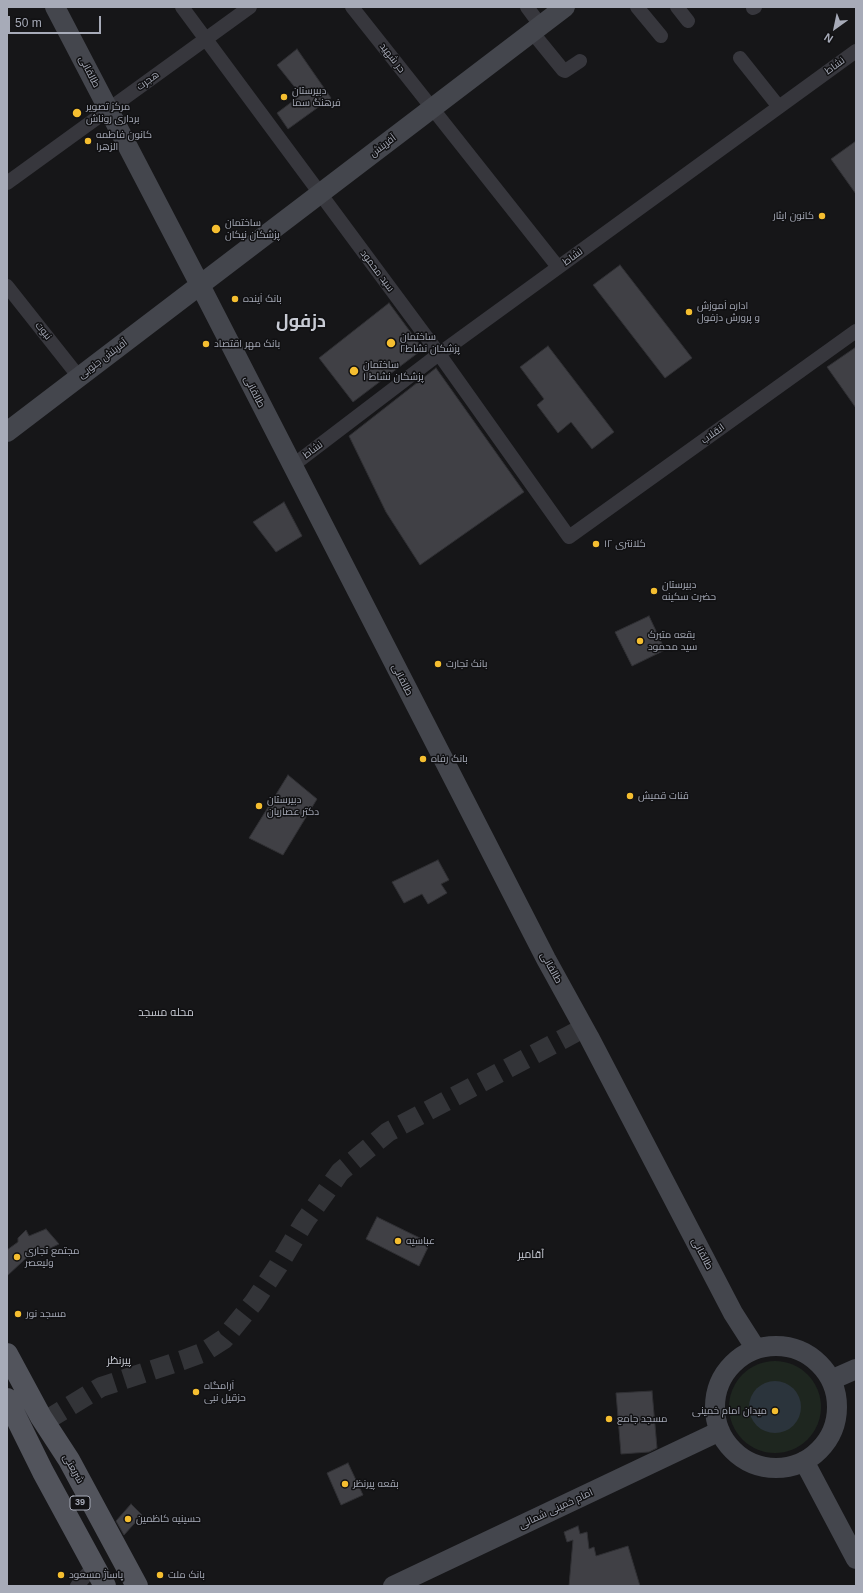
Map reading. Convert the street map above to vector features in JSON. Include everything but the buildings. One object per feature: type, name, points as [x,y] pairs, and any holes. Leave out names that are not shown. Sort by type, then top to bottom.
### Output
[{"type":"main road","name":"طالقانی","points":[[55,7],[200,285],[546,959],[580,1030],[733,1313],[750,1352]]},
{"type":"main road","name":"آفرینش","points":[[200,285],[565,7]]},
{"type":"main road","name":"آفرینش جنوبی","points":[[7,432],[200,285]]},
{"type":"main road","points":[[774,1346],[791,1348],[807,1355],[821,1366],[831,1380],[836,1398],[836,1417],[830,1434],[819,1450],[804,1461],[785,1467],[765,1467],[746,1460],[731,1448],[720,1431],[716,1416],[715,1401],[718,1386],[728,1368],[750,1352],[774,1346]]},
{"type":"main road","name":"شریعتی","points":[[7,1354],[41,1417],[69,1460],[137,1586]]},
{"type":"main road","points":[[831,1380],[856,1369]]},
{"type":"main road","name":"39","points":[[7,1399],[22,1427],[55,1468],[118,1586]]},
{"type":"main road","name":"39","points":[[41,1417],[60,1466],[124,1586]]},
{"type":"main road","points":[[22,1427],[43,1472],[105,1586]]},
{"type":"main road","name":"امام خمینی شمالی","points":[[393,1586],[720,1431]]},
{"type":"main road","points":[[804,1461],[856,1559]]},
{"type":"street","name":"سید محمود","points":[[182,7],[319,194],[439,354],[569,537]]},
{"type":"street","name":"هجرت","points":[[7,183],[250,7]]},
{"type":"street","name":"حر شهید","points":[[352,7],[558,268]]},
{"type":"street","points":[[527,7],[536,29],[563,70],[565,71],[580,61]]},
{"type":"street","points":[[636,7],[661,36]]},
{"type":"street","points":[[677,7],[688,20]]},
{"type":"street","name":"نشاط","points":[[292,466],[439,354],[856,51]]},
{"type":"street","points":[[740,58],[779,107]]},
{"type":"street","name":"نبوت","points":[[7,286],[80,377]]},
{"type":"street","name":"انقلاب","points":[[569,537],[856,331]]},
{"type":"street","points":[[77,1586],[94,1566]]},
{"type":"shaded area","name":"میدان امام خمینی","points":[[775,1361],[793,1364],[808,1374],[818,1389],[821,1407],[818,1425],[808,1440],[793,1450],[775,1453],[757,1450],[742,1440],[732,1425],[729,1407],[732,1389],[742,1374],[757,1364]]},
{"type":"shaded area","points":[[775,1381],[785,1383],[793,1389],[799,1397],[801,1407],[799,1417],[793,1425],[785,1431],[775,1433],[765,1431],[757,1425],[751,1417],[749,1407],[751,1397],[757,1389],[765,1383]]},
{"type":"tunnel","points":[[45,1421],[101,1387],[204,1352],[224,1339],[254,1302],[305,1221],[340,1172],[388,1132],[576,1032]]},
{"type":"place","name":"دبیرستان فرهنگ سما","points":[[284,97]]},
{"type":"place","name":"مرکز تصویر برداری روناش","points":[[77,113]]},
{"type":"place","name":"کانون فاطمه الزهرا","points":[[88,141]]},
{"type":"place","name":"کانون ایثار","points":[[822,216]]},
{"type":"place","name":"ساختمان پزشکان نیکان","points":[[216,229]]},
{"type":"place","name":"بانک آینده","points":[[235,299]]},
{"type":"place","name":"اداره آموزش و پرورش دزفول","points":[[689,312]]},
{"type":"place","name":"ساختمان پزشکان نشاط۲","points":[[391,343]]},
{"type":"place","name":"بانک مهر اقتصاد","points":[[206,344]]},
{"type":"place","name":"ساختمان پزشکان نشاط ۱","points":[[354,371]]},
{"type":"place","name":"کلانتری ۱۲","points":[[596,544]]},
{"type":"place","name":"دبیرستان حضرت سکینه","points":[[654,591]]},
{"type":"place","name":"بقعه متبرک سید محمود","points":[[640,641]]},
{"type":"place","name":"بانک تجارت","points":[[438,664]]},
{"type":"place","name":"بانک رفاه","points":[[423,759]]},
{"type":"place","name":"قنات قمیش","points":[[630,796]]},
{"type":"place","name":"دبیرستان دکتر عصاریان","points":[[259,806]]},
{"type":"place","name":"عباسیه","points":[[398,1241]]},
{"type":"place","name":"مجتمع تجاری ولیعصر","points":[[17,1257]]},
{"type":"place","name":"مسجد نور","points":[[18,1314]]},
{"type":"place","name":"آرامگاه حزقیل نبی","points":[[196,1392]]},
{"type":"place","name":"میدان امام خمینی","points":[[775,1411]]},
{"type":"place","name":"مسجد جامع","points":[[609,1419]]},
{"type":"place","name":"بقعه پیرنظر","points":[[345,1484]]},
{"type":"place","name":"حسینیه کاظمین","points":[[128,1519]]},
{"type":"place","name":"پاساژ مسعود","points":[[61,1575]]},
{"type":"place","name":"بانک ملت","points":[[160,1575]]},
{"type":"district","name":"دزفول","points":[[301,322]]},
{"type":"district","name":"محله مسجد","points":[[166,1013]]},
{"type":"district","name":"آقامیر","points":[[531,1255]]},
{"type":"district","name":"پیرنظر","points":[[119,1361]]}]
